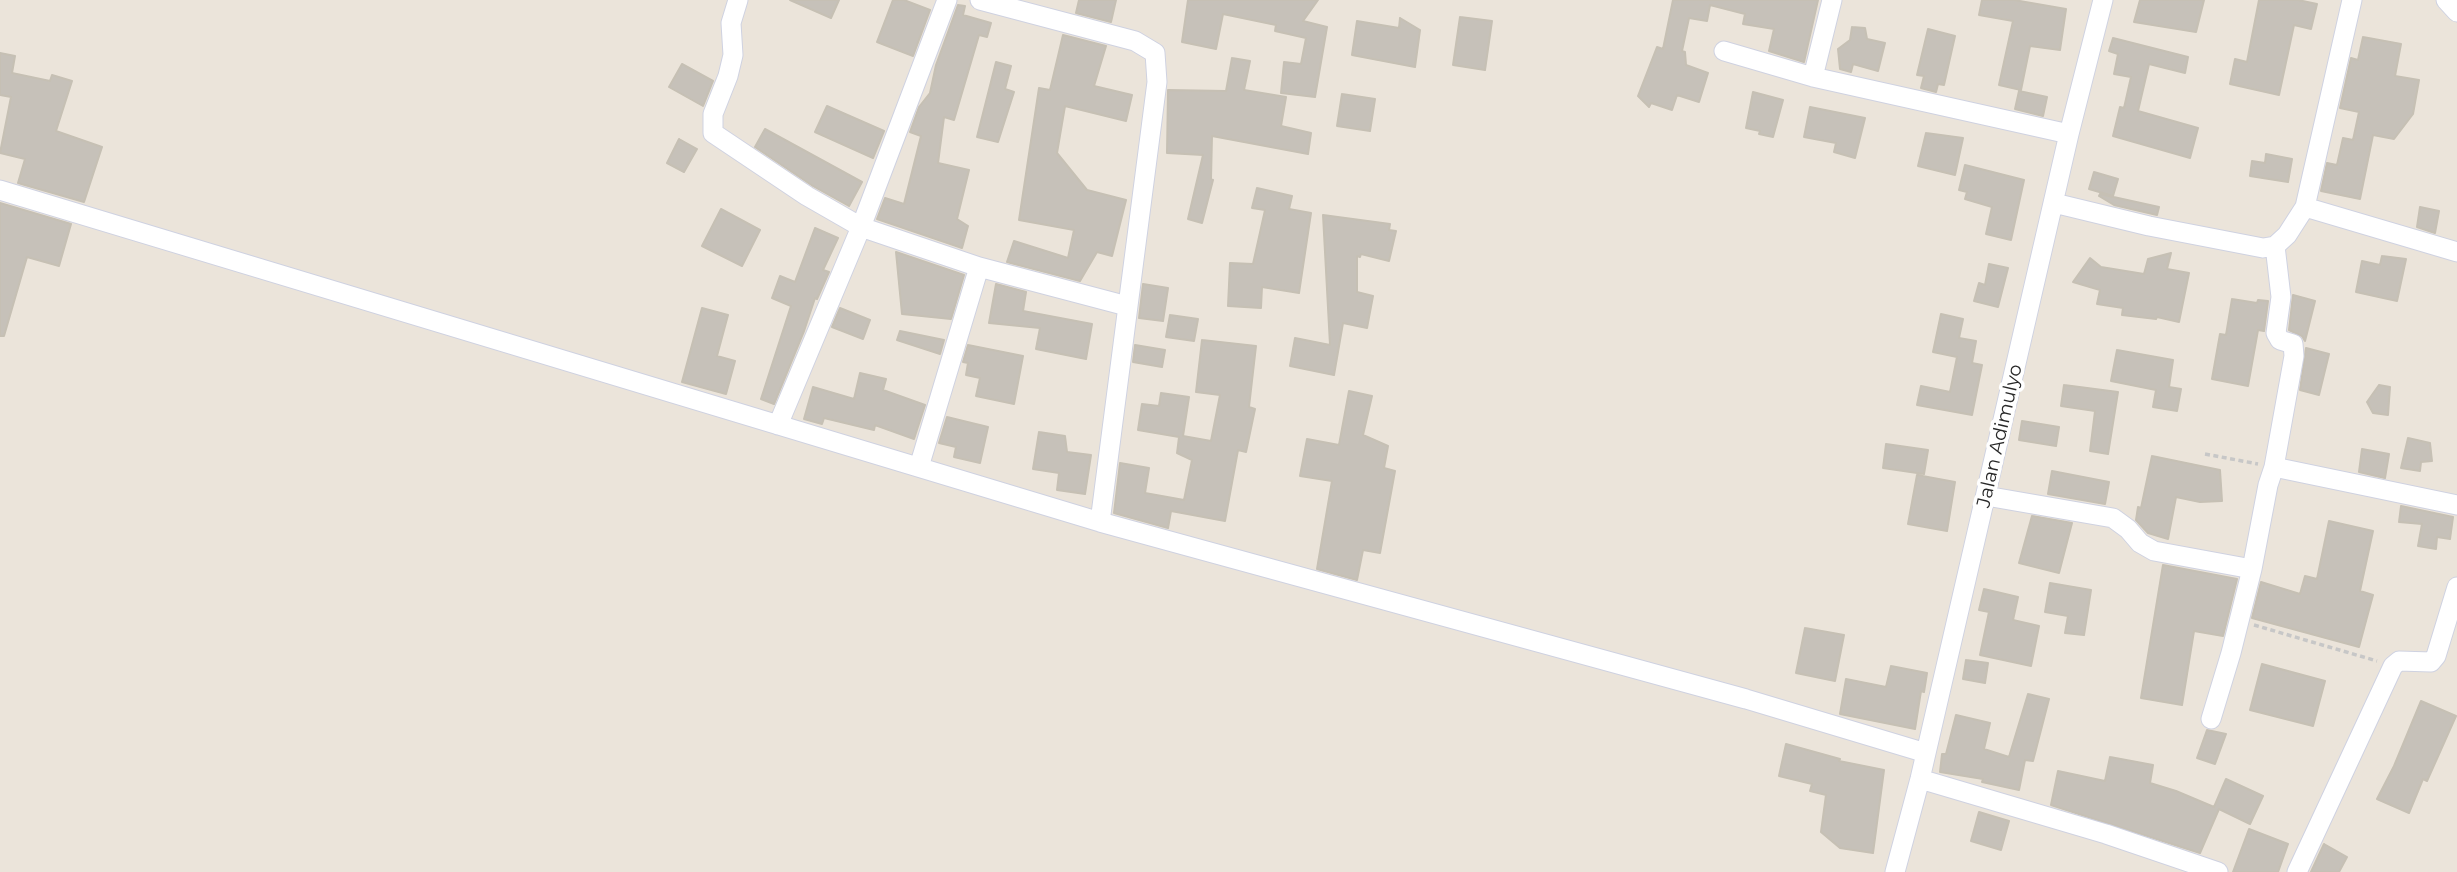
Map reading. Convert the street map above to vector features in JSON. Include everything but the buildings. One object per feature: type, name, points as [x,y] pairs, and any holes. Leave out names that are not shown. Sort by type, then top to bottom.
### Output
[{"type":"street","points":[[738,0],[731,23],[733,55],[713,114],[713,133],[807,196],[862,227],[979,267],[1127,306]]},
{"type":"street","points":[[778,425],[862,227],[947,0]]},
{"type":"street","points":[[979,0],[1135,40],[1155,53],[1157,82],[1100,522]]},
{"type":"street","points":[[1813,77],[1832,0]]},
{"type":"street","name":"Jalan Adimulyo","points":[[1895,872],[1920,779],[2069,134],[2103,0]]},
{"type":"street","points":[[2054,203],[2161,229],[2263,248],[2275,246],[2287,235],[2305,207],[2352,0]]},
{"type":"street","points":[[2446,0],[2457,12]]},
{"type":"street","points":[[1724,51],[1813,77],[2069,134]]},
{"type":"street","points":[[0,190],[1100,522],[1746,699],[1926,752]]},
{"type":"street","points":[[2305,207],[2457,252]]},
{"type":"street","points":[[2211,719],[2240,621],[2252,569],[2274,467],[2294,347],[2293,344],[2280,340],[2276,333],[2281,298],[2275,246]]},
{"type":"street","points":[[919,467],[979,267]]},
{"type":"street","points":[[2274,467],[2457,505]]},
{"type":"street","points":[[1986,496],[2113,518],[2140,543],[2154,551],[2252,569]]},
{"type":"street","points":[[2297,872],[2393,666],[2399,661],[2431,662],[2436,656],[2457,587]]},
{"type":"street","points":[[1920,779],[2106,834],[2196,869],[2218,872]]},
{"type":"path","points":[[2205,454],[2274,467]]},
{"type":"path","points":[[2240,621],[2393,666]]}]
